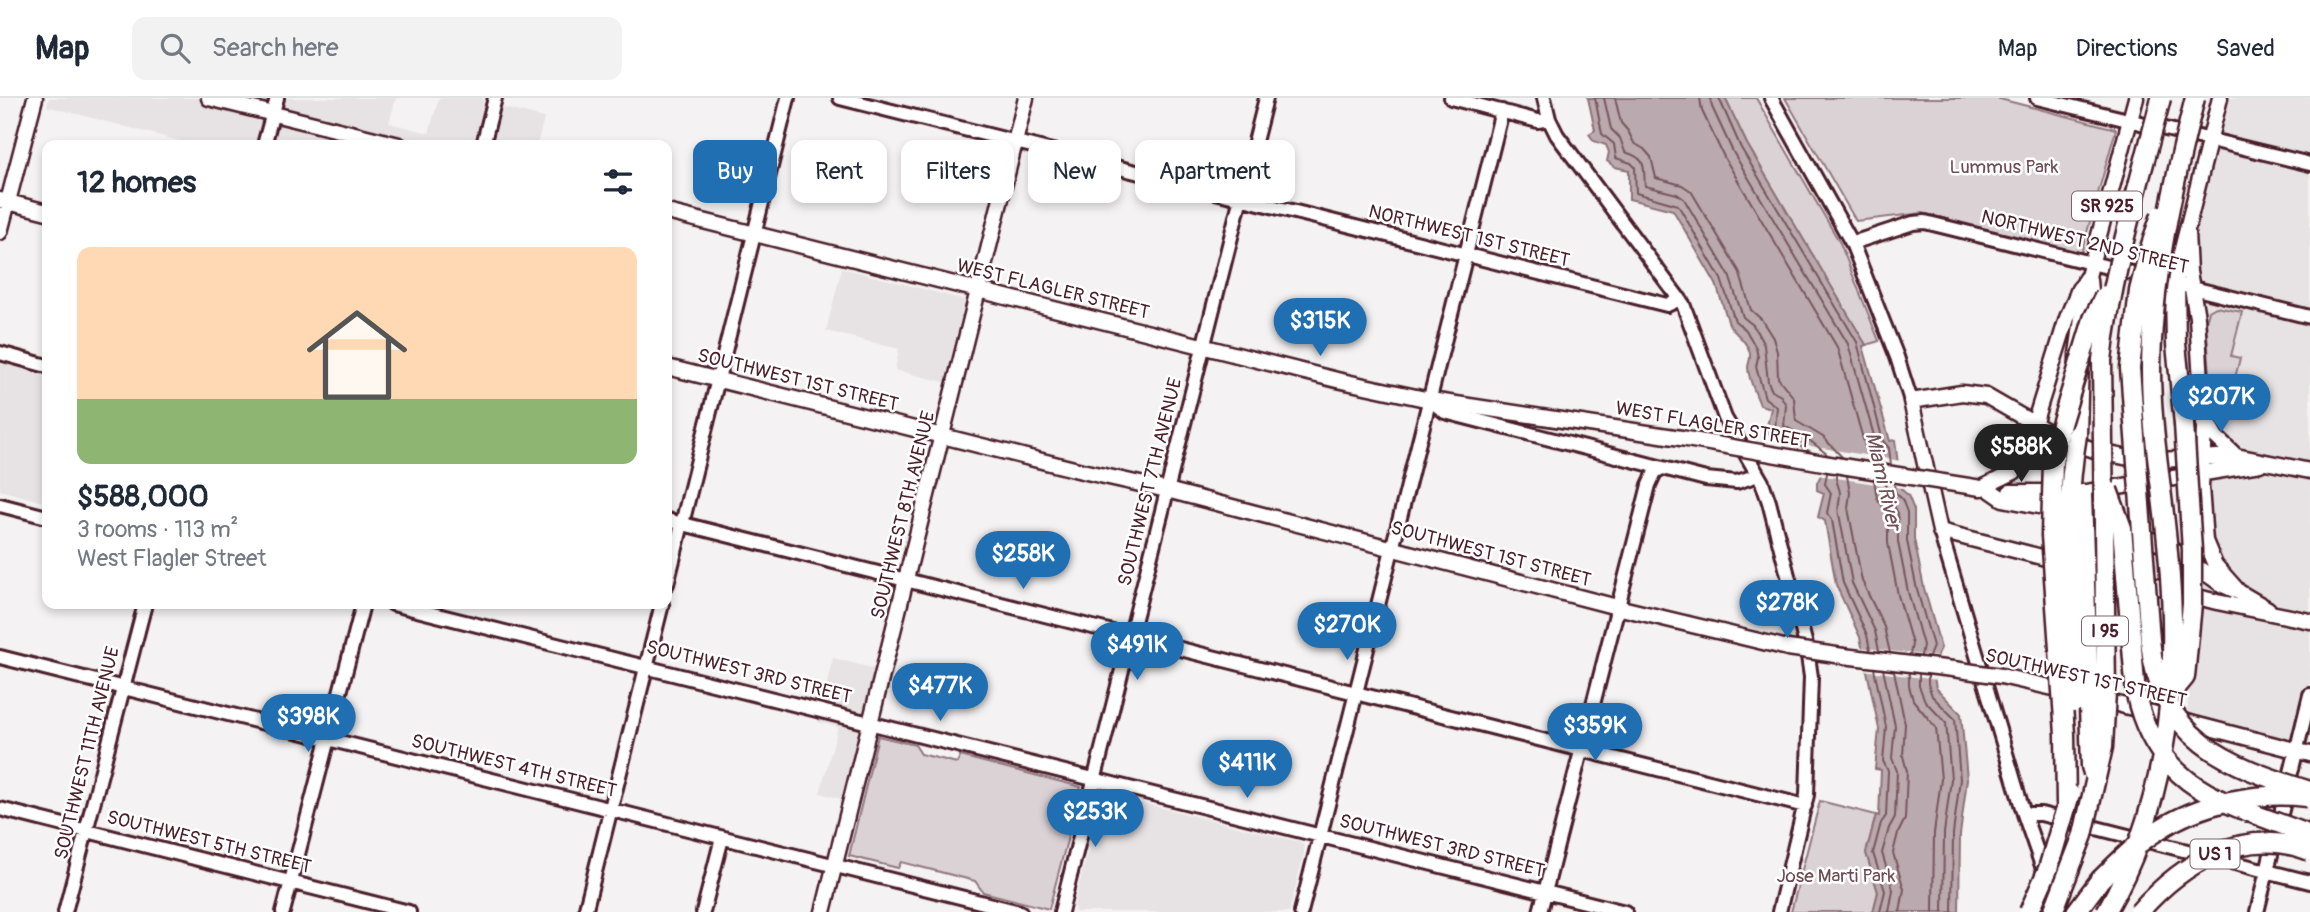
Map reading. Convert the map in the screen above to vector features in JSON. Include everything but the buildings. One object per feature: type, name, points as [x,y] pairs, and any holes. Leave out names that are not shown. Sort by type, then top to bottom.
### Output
[{"type":"highway","name":"I 95","points":[[2055,912],[2083,835],[2103,747],[2106,709],[2102,360],[2115,277],[2161,98]]},
{"type":"highway","points":[[2106,912],[2137,847],[2152,801],[2171,694],[2174,659],[2173,606],[2153,419],[2151,370],[2157,287],[2179,164],[2195,98]]},
{"type":"highway","points":[[2179,164],[2149,251],[2139,290],[2131,350],[2130,386],[2151,655],[2160,687],[2181,724],[2214,753],[2310,791]]},
{"type":"highway","points":[[2089,272],[2079,354],[2077,435],[2081,474],[2091,766],[2096,783]]},
{"type":"highway","points":[[2066,804],[2065,734],[2051,535],[2053,462],[2061,424],[2093,318],[2115,277]]},
{"type":"highway","points":[[2171,694],[2185,677],[2192,604],[2192,550],[2176,344],[2184,286]]},
{"type":"highway","points":[[2028,912],[2048,869],[2071,792],[2075,739],[2070,541],[2073,461],[2077,435]]},
{"type":"highway","points":[[2104,477],[2122,528],[2136,695],[2153,744],[2180,776],[2203,792],[2310,835]]},
{"type":"highway","points":[[2248,768],[2310,780]]},
{"type":"highway","points":[[2231,802],[2265,795],[2310,797]]},
{"type":"highway","name":"US 1","points":[[2076,912],[2100,880],[2140,843],[2181,817],[2231,802],[2278,803],[2310,808]]},
{"type":"highway","name":"US 1","points":[[2139,912],[2178,873],[2216,853],[2262,844],[2277,844],[2310,851]]},
{"type":"main road","points":[[0,232],[4,201],[35,98]]},
{"type":"main road","points":[[209,98],[379,140]]},
{"type":"main road","name":"SOUTHWEST 8TH AVENUE","points":[[823,912],[1026,98]]},
{"type":"main road","name":"SR 925","points":[[1986,489],[2017,468],[2034,424],[2067,318],[2089,272],[2136,98]]},
{"type":"main road","points":[[2220,98],[2187,232],[2184,286],[2197,317],[2205,541],[2215,565],[2239,592]]},
{"type":"main road","points":[[4,201],[42,211]]},
{"type":"main road","name":"WEST FLAGLER STREET","points":[[672,213],[1203,347],[1430,400],[1681,438],[1986,489],[2030,494],[2077,493],[2268,462]]},
{"type":"main road","name":"SOUTHWEST 1ST STREET","points":[[672,368],[1167,490],[1617,607],[1788,648],[2001,676],[2304,752]]},
{"type":"main road","points":[[1940,531],[1911,401],[1971,393],[1986,396],[2068,441],[2124,457],[2159,460],[2236,456],[2310,471]]},
{"type":"main road","points":[[2011,410],[2028,411],[2040,402]]},
{"type":"main road","points":[[2202,411],[2216,437],[2236,456]]},
{"type":"main road","name":"WEST FLAGLER STREET","points":[[1986,489],[2003,499],[2081,514],[2135,532],[2173,550],[2221,584],[2271,611]]},
{"type":"main road","name":"WEST FLAGLER STREET","points":[[1940,531],[2217,602],[2310,621]]},
{"type":"street","points":[[265,140],[277,98]]},
{"type":"street","points":[[483,140],[495,98]]},
{"type":"street","points":[[672,564],[788,98]]},
{"type":"street","name":"NORTHWEST 1ST STREET","points":[[840,98],[1135,172]]},
{"type":"street","name":"SOUTHWEST 7TH AVENUE","points":[[1256,140],[1266,98]]},
{"type":"street","points":[[1451,98],[1538,121],[1549,119]]},
{"type":"street","points":[[1544,98],[1549,119],[1557,135],[1680,299],[1695,331],[1725,418],[1758,475],[1769,502],[1810,665],[1809,774],[1805,806],[1779,912]]},
{"type":"street","points":[[1771,98],[1852,243],[1897,357],[1911,401]]},
{"type":"street","points":[[2037,98],[2310,164]]},
{"type":"street","points":[[1301,912],[1502,111]]},
{"type":"street","name":"SOUTHWEST 7TH AVENUE","points":[[1061,912],[1240,203]]},
{"type":"street","name":"NORTHWEST 1ST STREET","points":[[1261,203],[1667,305],[1680,299]]},
{"type":"street","name":"NORTHWEST 2ND STREET","points":[[1852,243],[1913,223],[1925,222],[2089,272],[2184,286],[2310,317]]},
{"type":"street","points":[[0,353],[42,365]]},
{"type":"street","name":"WEST FLAGLER STREET","points":[[1430,400],[1446,412],[1720,482],[1747,480],[1758,475]]},
{"type":"street","points":[[1540,912],[1649,485],[1655,472],[1662,468]]},
{"type":"street","points":[[0,505],[42,516]]},
{"type":"street","points":[[672,521],[1805,806]]},
{"type":"street","points":[[1940,531],[2055,912]]},
{"type":"street","name":"SOUTHWEST 11TH AVENUE","points":[[65,912],[144,609]]},
{"type":"street","points":[[284,912],[362,609]]},
{"type":"street","name":"SOUTHWEST 3RD STREET","points":[[413,609],[1625,912]]},
{"type":"street","points":[[584,912],[661,609]]},
{"type":"street","name":"SOUTHWEST 4TH STREET","points":[[0,657],[1020,912]]},
{"type":"street","points":[[2257,912],[2304,752],[2310,695]]},
{"type":"street","name":"SOUTHWEST 5TH STREET","points":[[0,809],[409,912]]},
{"type":"street","points":[[2024,814],[2041,814],[2310,881]]},
{"type":"street","points":[[704,912],[722,838]]},
{"type":"shaded area","points":[[49,98],[396,98],[389,123],[429,133],[439,98],[483,98],[483,103],[544,118],[538,140],[176,140],[47,106]]},
{"type":"shaded area","points":[[2226,98],[2310,98],[2310,749],[2187,718],[2199,546],[2194,424],[2184,307],[2193,225]]},
{"type":"shaded area","points":[[842,268],[965,300],[945,382],[895,370],[899,349],[826,331]]},
{"type":"shaded area","points":[[0,363],[42,374],[42,502],[0,490]]},
{"type":"shaded area","points":[[833,658],[875,669],[842,799],[820,793],[838,727],[818,722]]},
{"type":"shaded area","points":[[1109,795],[1300,842],[1304,853],[1289,912],[1075,912],[1074,905],[1100,802]]},
{"type":"green space","points":[[1725,98],[1756,98],[1840,243],[1879,341],[1866,345],[1747,144]]},
{"type":"green space","name":"Lummus Park","points":[[1785,98],[1996,98],[2116,129],[2081,254],[1923,213],[1856,221]]},
{"type":"green space","points":[[2216,307],[2242,312],[2231,356],[2240,358],[2222,430],[2216,424],[2213,413],[2206,321],[2209,311]]},
{"type":"green space","points":[[878,736],[915,745],[921,754],[957,763],[960,756],[1081,787],[1049,909],[983,892],[975,881],[901,862],[898,868],[849,856]]},
{"type":"green space","name":"Jose Marti Park","points":[[1820,801],[1876,815],[1866,853],[1878,892],[1873,912],[1791,912]]},
{"type":"water","name":"Miami River","points":[[1588,98],[1725,98],[1747,144],[1866,345],[1863,346],[1890,441],[1895,440],[1901,489],[1908,495],[1914,510],[1914,539],[1941,648],[1935,668],[1936,688],[1961,714],[1967,779],[1960,835],[1959,912],[1873,912],[1878,892],[1866,853],[1876,815],[1879,816],[1881,770],[1875,769],[1879,729],[1860,637],[1836,585],[1825,521],[1818,517],[1824,493],[1817,490],[1821,475],[1818,469],[1773,441],[1766,431],[1771,408],[1760,405],[1749,376],[1749,350],[1729,324],[1716,284],[1673,210],[1629,199],[1629,170],[1615,167],[1607,161],[1609,152],[1606,145],[1594,141],[1589,134],[1595,130]]},
{"type":"pier","points":[[1769,439],[1901,461],[1905,487],[1908,489],[1817,475],[1812,466],[1790,451],[1771,444]]},
{"type":"pier","points":[[1859,647],[1940,657],[1938,680],[1863,670]]}]
